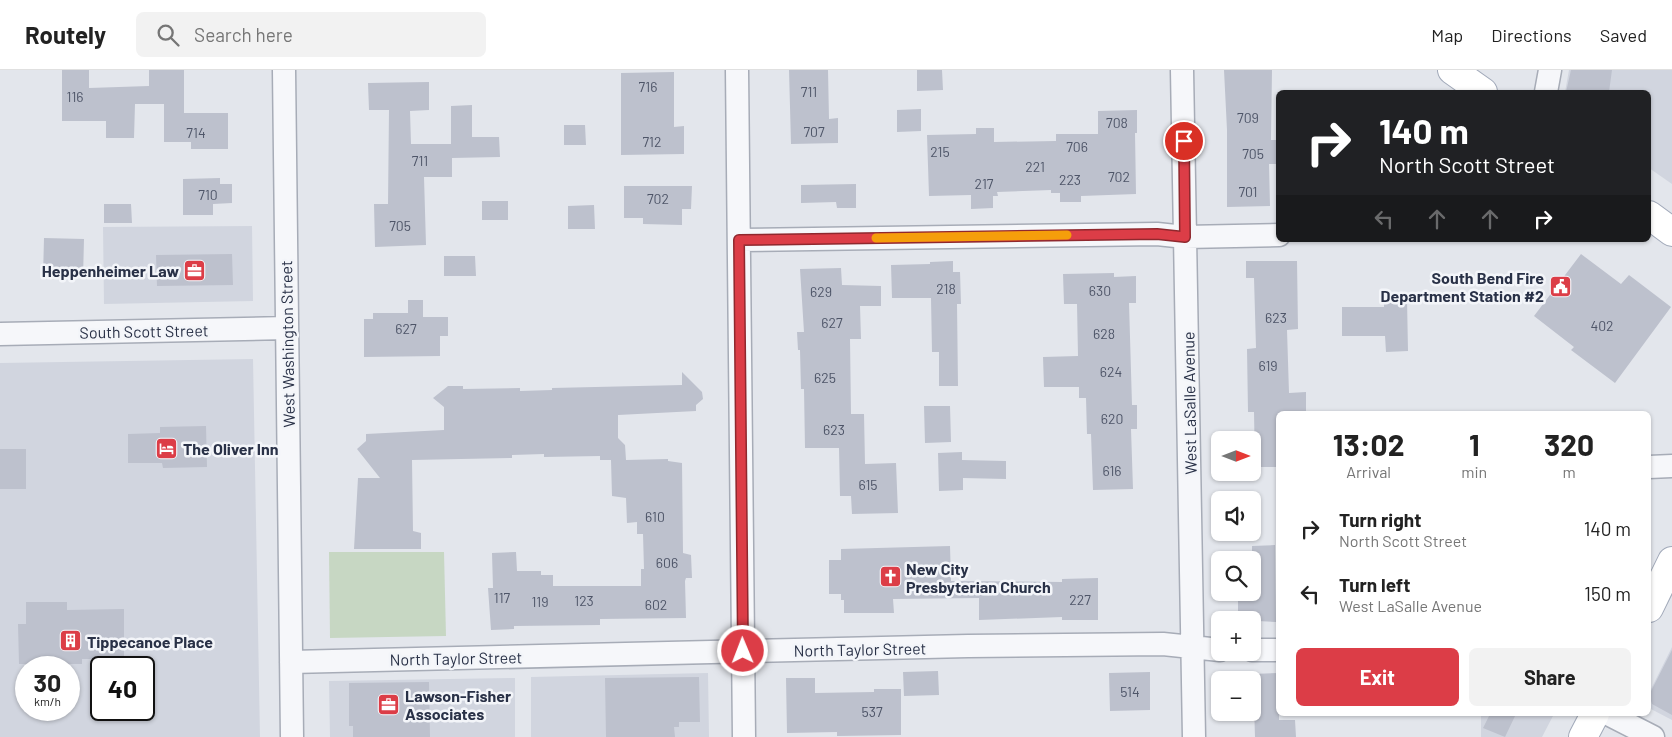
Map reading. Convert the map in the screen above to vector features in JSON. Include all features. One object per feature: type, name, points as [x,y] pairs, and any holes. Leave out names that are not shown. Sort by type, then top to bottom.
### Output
[{"type":"main road","points":[[1452,70],[1479,90]]},
{"type":"main road","points":[[1651,216],[1672,232]]},
{"type":"main road","points":[[1651,604],[1672,561]]},
{"type":"main road","points":[[1583,737],[1594,716]]},
{"type":"street","name":"West Washington Street","points":[[284,70],[292,737]]},
{"type":"street","points":[[737,70],[744,737]]},
{"type":"street","name":"West LaSalle Avenue","points":[[1182,70],[1194,737]]},
{"type":"street","points":[[1546,90],[1550,70]]},
{"type":"street","points":[[739,240],[1157,234],[1185,237],[1276,235]]},
{"type":"street","name":"South Scott Street","points":[[0,334],[287,328]]},
{"type":"street","points":[[1651,467],[1672,466]]},
{"type":"street","name":"North Taylor Street","points":[[291,662],[978,646],[1163,644],[1211,649]]},
{"type":"street","points":[[1261,650],[1276,650]]},
{"type":"street","points":[[1612,716],[1653,737]]},
{"type":"shaded area","points":[[1569,70],[1672,70],[1672,184],[1651,169],[1651,90],[1565,90]]},
{"type":"shaded area","points":[[252,226],[253,301],[104,304],[103,227]]},
{"type":"shaded area","points":[[253,359],[260,737],[0,737],[0,363]]},
{"type":"shaded area","points":[[1672,647],[1672,720],[1651,709],[1651,689]]},
{"type":"shaded area","points":[[708,673],[709,737],[531,737],[531,677]]},
{"type":"shaded area","points":[[515,678],[515,737],[330,737],[329,681]]},
{"type":"shaded area","points":[[1481,716],[1553,716],[1542,737],[1481,737]]},
{"type":"green space","points":[[329,552],[444,552],[446,636],[330,638]]},
{"type":"building","points":[[62,70],[89,70],[89,88],[149,86],[149,70],[184,70],[184,113],[228,113],[228,149],[191,149],[191,142],[164,142],[164,104],[135,104],[134,138],[106,138],[106,121],[62,121]]},
{"type":"building","points":[[789,70],[828,70],[829,119],[838,118],[838,143],[791,144]]},
{"type":"building","points":[[917,70],[942,70],[943,90],[917,91]]},
{"type":"building","points":[[1224,70],[1272,70],[1271,140],[1276,140],[1276,164],[1269,164],[1270,206],[1227,207],[1227,130]]},
{"type":"building","points":[[1571,70],[1612,70],[1609,90],[1566,90]]},
{"type":"building","points":[[674,72],[674,127],[684,126],[684,154],[621,155],[621,73]]},
{"type":"building","points":[[429,82],[429,110],[410,111],[411,144],[451,144],[451,106],[472,105],[472,137],[499,137],[500,157],[452,158],[452,177],[424,177],[426,245],[375,247],[374,204],[388,204],[389,110],[369,110],[368,83]]},
{"type":"building","points":[[921,109],[921,131],[897,132],[897,110]]},
{"type":"building","points":[[1137,110],[1137,133],[1135,133],[1136,194],[1081,196],[1081,202],[1060,202],[1060,193],[1051,193],[1051,190],[997,192],[998,196],[993,196],[993,208],[971,209],[971,195],[929,196],[927,135],[976,134],[976,128],[994,128],[994,142],[1056,141],[1056,134],[1098,134],[1098,111]]},
{"type":"building","points":[[564,125],[585,125],[586,145],[564,145]]},
{"type":"building","points":[[220,178],[220,184],[232,184],[232,203],[213,204],[213,215],[183,215],[183,179]]},
{"type":"building","points":[[856,184],[856,208],[837,208],[836,202],[801,203],[801,185]]},
{"type":"building","points":[[624,186],[692,186],[691,209],[682,209],[682,225],[643,224],[643,218],[624,218]]},
{"type":"building","points":[[482,201],[508,201],[508,220],[482,220]]},
{"type":"building","points":[[104,204],[131,204],[132,223],[104,223]]},
{"type":"building","points":[[594,205],[595,229],[568,229],[568,206]]},
{"type":"building","points":[[44,238],[84,239],[83,278],[43,277]]},
{"type":"building","name":"Heppenheimer Law","points":[[232,254],[233,285],[157,286],[156,255]]},
{"type":"building","points":[[1581,254],[1621,284],[1629,275],[1671,307],[1615,383],[1571,350],[1574,347],[1534,316]]},
{"type":"building","points":[[444,256],[475,256],[476,276],[444,276]]},
{"type":"building","points":[[953,261],[953,272],[960,272],[961,304],[957,304],[958,386],[939,386],[939,352],[932,352],[931,298],[892,298],[891,265],[930,264],[930,262]]},
{"type":"building","points":[[1246,261],[1297,261],[1298,329],[1287,330],[1289,393],[1306,392],[1306,411],[1276,411],[1276,467],[1261,467],[1261,431],[1254,431],[1254,412],[1248,412],[1247,349],[1256,348],[1254,278],[1246,278]]},
{"type":"building","points":[[841,268],[842,285],[881,286],[881,306],[860,306],[861,339],[850,339],[851,414],[864,414],[865,464],[896,463],[898,513],[852,514],[851,496],[840,496],[839,448],[805,448],[804,389],[801,389],[800,350],[798,350],[797,332],[804,332],[800,269]]},
{"type":"building","points":[[1114,273],[1114,277],[1136,276],[1136,303],[1129,303],[1132,405],[1137,405],[1137,429],[1131,429],[1133,489],[1093,490],[1091,434],[1087,434],[1086,398],[1079,398],[1079,387],[1044,387],[1043,357],[1078,356],[1077,304],[1064,304],[1063,274]]},
{"type":"building","points":[[1407,299],[1408,351],[1386,352],[1385,336],[1342,336],[1342,307],[1384,307],[1384,300]]},
{"type":"building","points":[[408,300],[423,300],[423,317],[448,317],[448,336],[440,336],[440,356],[364,357],[364,319],[373,319],[373,313],[408,313]]},
{"type":"building","points":[[682,372],[702,392],[703,399],[696,405],[696,411],[618,415],[618,438],[625,445],[626,460],[668,459],[668,461],[682,463],[683,553],[691,555],[692,578],[686,578],[685,581],[686,618],[600,619],[600,625],[514,626],[514,629],[491,630],[488,588],[493,588],[492,553],[516,552],[517,571],[541,571],[541,575],[553,575],[553,586],[641,586],[641,569],[644,569],[643,534],[637,534],[637,522],[627,523],[626,498],[612,496],[611,460],[600,460],[600,456],[544,457],[544,454],[512,455],[512,458],[412,460],[413,531],[421,533],[421,549],[354,549],[358,478],[380,478],[357,449],[366,441],[366,434],[444,430],[444,407],[433,398],[448,386],[463,386],[463,389],[520,388],[520,391],[552,390],[552,388],[682,385]]},
{"type":"building","points":[[924,406],[950,406],[951,442],[925,443]]},
{"type":"building","name":"The Oliver Inn","points":[[206,426],[207,467],[163,468],[162,463],[128,463],[128,434],[160,433],[160,427]]},
{"type":"building","points":[[0,449],[26,449],[26,489],[0,489]]},
{"type":"building","points":[[962,452],[962,460],[1006,461],[1006,479],[963,478],[963,490],[939,491],[938,453]]},
{"type":"building","points":[[1275,545],[1276,622],[1261,621],[1261,611],[1238,611],[1238,601],[1261,601],[1261,551],[1252,551],[1252,546]]},
{"type":"building","points":[[950,546],[951,581],[1062,582],[1062,579],[1098,578],[1098,620],[1062,620],[1062,617],[979,620],[979,598],[893,599],[894,613],[844,613],[844,600],[841,600],[841,594],[829,594],[829,560],[841,560],[841,549]]},
{"type":"building","name":"Tippecanoe Place","points":[[26,602],[67,602],[67,610],[124,609],[124,656],[90,656],[90,659],[82,659],[82,664],[80,664],[80,656],[19,656],[18,624],[26,624]]},
{"type":"building","points":[[1672,650],[1672,715],[1652,704],[1651,691]]},
{"type":"building","points":[[938,671],[939,695],[904,696],[903,672]]},
{"type":"building","points":[[1150,672],[1150,710],[1110,711],[1109,673]]},
{"type":"building","points":[[1276,673],[1276,716],[1279,716],[1279,720],[1295,720],[1296,737],[1255,737],[1254,721],[1261,721],[1261,674]]},
{"type":"building","points":[[699,677],[700,722],[679,722],[679,727],[674,727],[675,737],[606,737],[605,678]]},
{"type":"building","points":[[786,678],[815,678],[815,693],[874,692],[874,689],[901,689],[901,735],[837,736],[837,732],[787,733]]},
{"type":"building","name":"Lawson-Fisher Associates","points":[[429,682],[430,737],[353,737],[353,726],[349,726],[349,683]]},
{"type":"building","points":[[1489,716],[1515,716],[1505,737],[1483,728]]},
{"type":"slow traffic","points":[[876,238],[1067,235]]},
{"type":"place","name":"Heppenheimer Law","points":[[195,270]]},
{"type":"place","name":"South Bend Fire Department Station #2","points":[[1560,286]]},
{"type":"place","name":"The Oliver Inn","points":[[167,448]]},
{"type":"place","name":"New City Presbyterian Church","points":[[890,577]]},
{"type":"place","name":"Tippecanoe Place","points":[[71,641]]},
{"type":"place","name":"Lawson-Fisher Associates","points":[[389,704]]},
{"type":"route","points":[[743,651],[739,240],[1157,234],[1185,237],[1184,141]]}]
